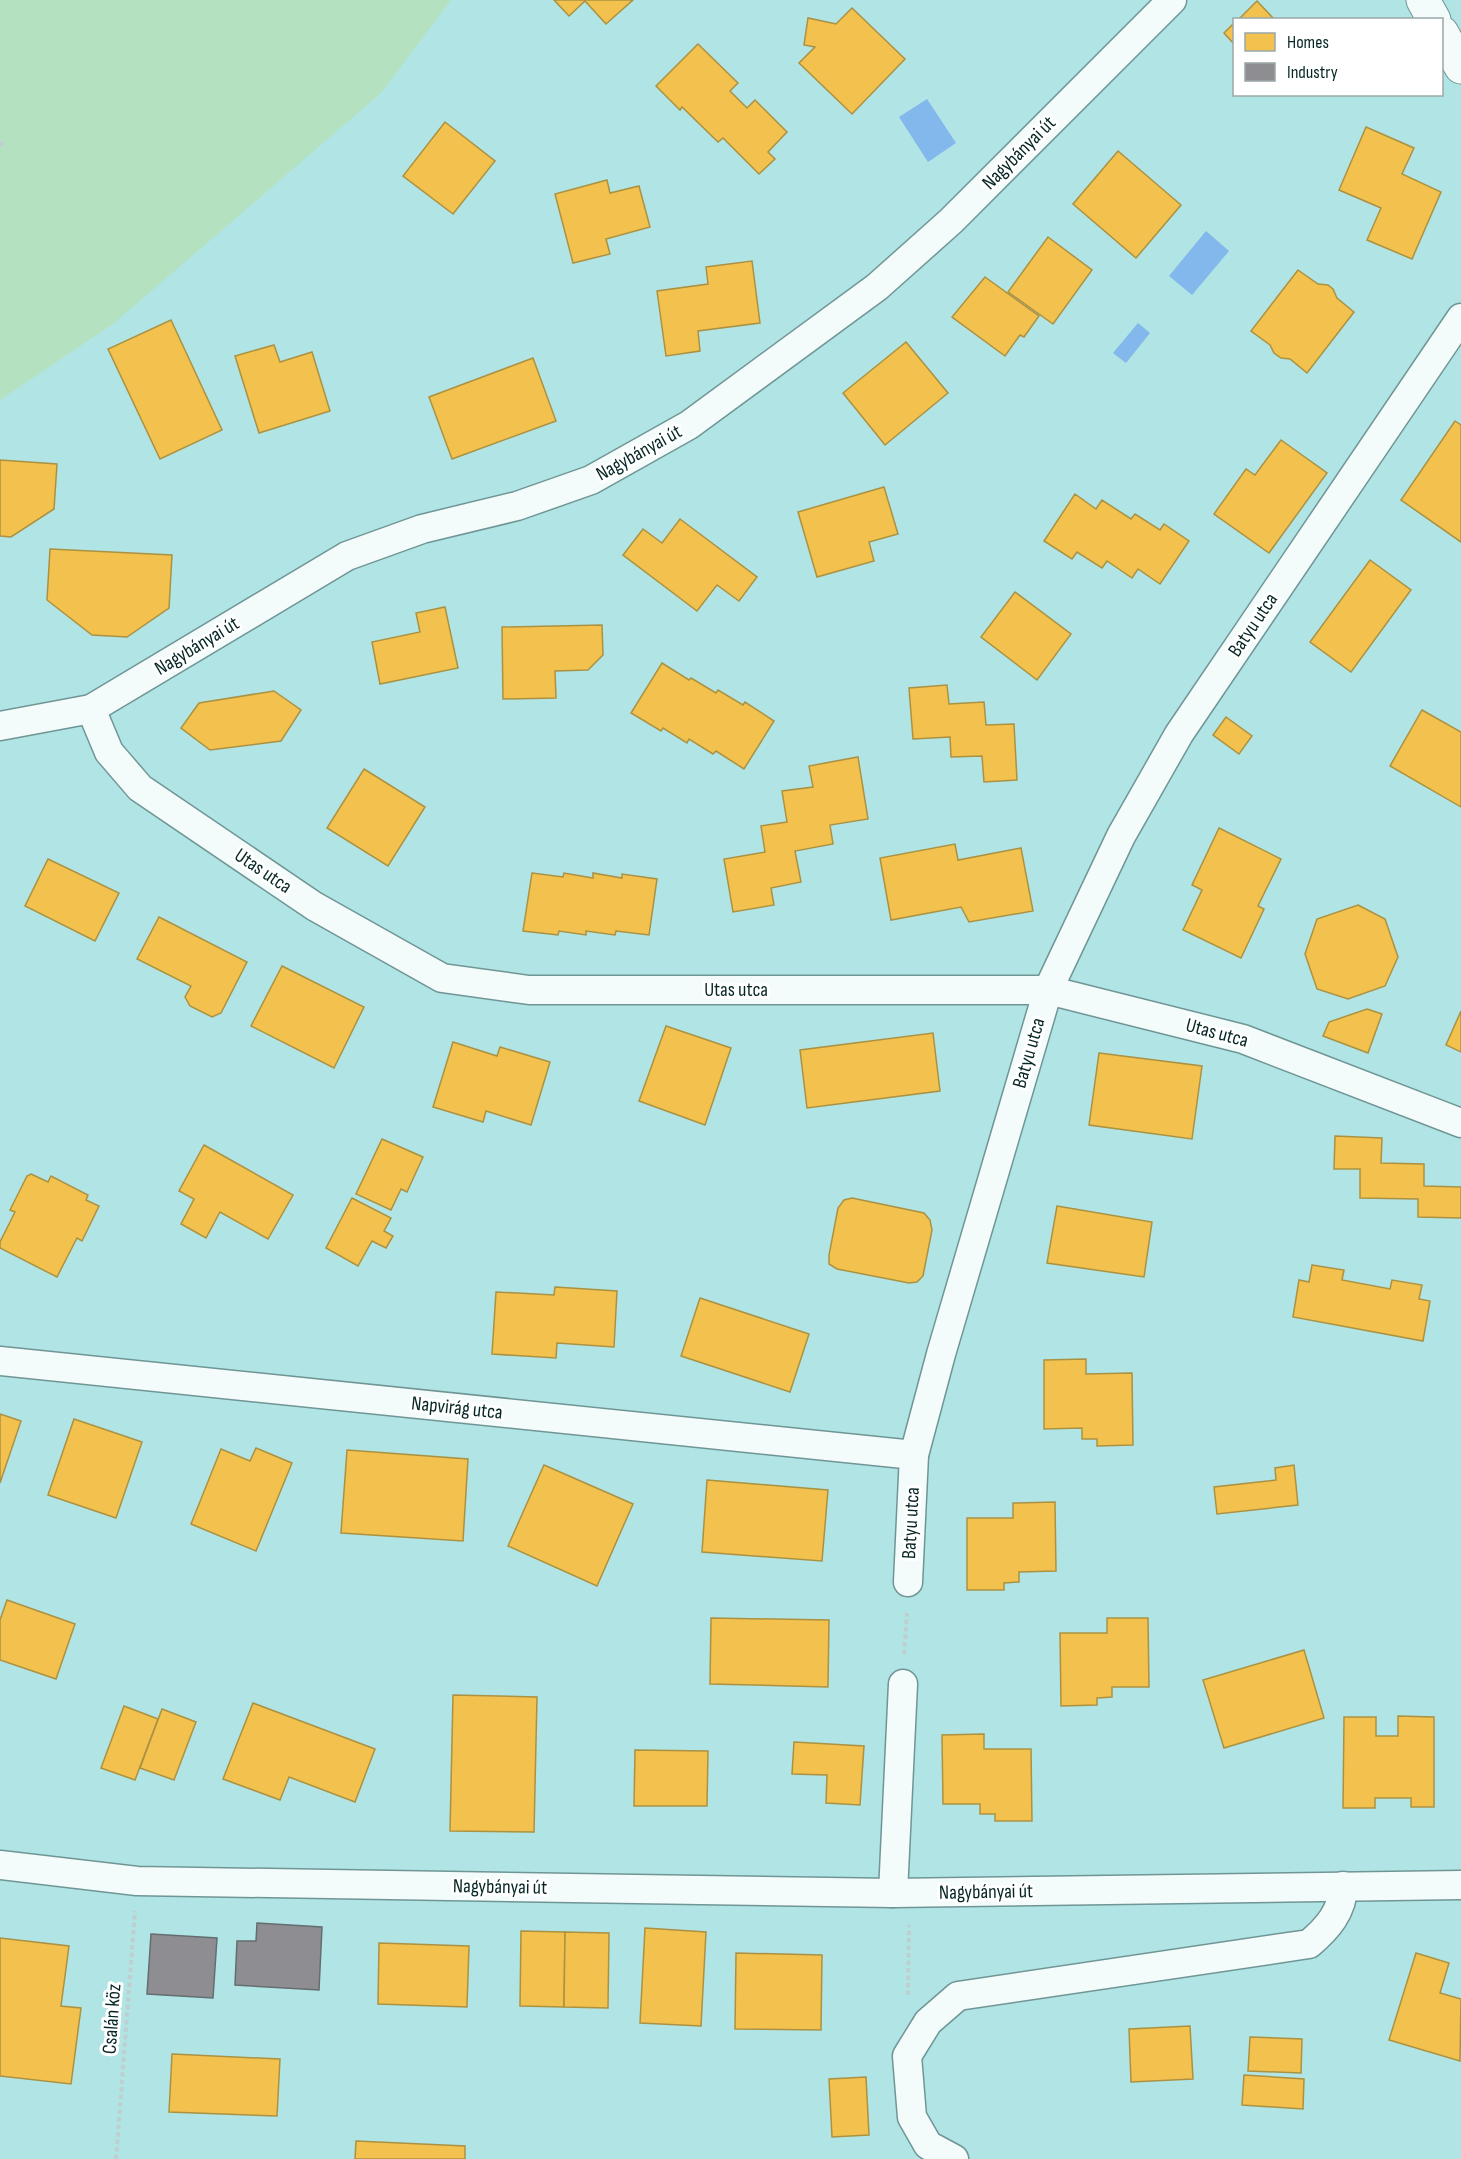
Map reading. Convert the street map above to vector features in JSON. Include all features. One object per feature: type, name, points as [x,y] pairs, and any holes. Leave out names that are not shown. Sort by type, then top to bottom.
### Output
[{"type":"street","name":"Nagybányai út","points":[[0,726],[91,709],[347,556],[422,529],[517,506],[591,480],[689,425],[877,287],[951,221],[1172,0]]},
{"type":"street","points":[[1423,0],[1433,18]]},
{"type":"street","points":[[1443,35],[1461,67]]},
{"type":"street","name":"Batyu utca","points":[[908,1582],[914,1455],[941,1354],[1048,990],[1121,836],[1179,734],[1461,318]]},
{"type":"street","name":"Utas utca","points":[[91,709],[109,752],[140,788],[314,906],[442,978],[529,990],[1048,990],[1243,1039],[1461,1123]]},
{"type":"street","name":"Napvirág utca","points":[[0,1361],[914,1455]]},
{"type":"street","points":[[893,1893],[903,1684]]},
{"type":"street","name":"Nagybányai út","points":[[0,1864],[137,1881],[893,1893],[1461,1885]]},
{"type":"street","points":[[954,2159],[928,2145],[912,2117],[907,2056],[928,2022],[958,1996],[1309,1944],[1328,1927],[1343,1899],[1343,1886]]},
{"type":"path","name":"Batyu utca","points":[[903,1684],[908,1582]]},
{"type":"path","name":"Csalán köz","points":[[116,2159],[137,1881]]},
{"type":"path","points":[[893,1893],[909,1927],[908,1997]]},
{"type":"green space","points":[[0,0],[451,0],[381,93],[113,324],[0,400]]},
{"type":"water","points":[[927,99],[956,143],[928,162],[899,117]]},
{"type":"water","points":[[1206,231],[1229,251],[1192,295],[1169,276]]},
{"type":"water","points":[[1138,323],[1150,333],[1126,363],[1113,353]]},
{"type":"building: Homes","points":[[554,0],[633,0],[606,24],[585,1],[569,16]]},
{"type":"building: Homes","points":[[1257,1],[1273,18],[1240,18]]},
{"type":"building: Homes","points":[[852,8],[905,59],[852,114],[799,63],[815,47],[804,45],[808,18],[836,24]]},
{"type":"building: Homes","points":[[1233,24],[1233,43],[1224,33]]},
{"type":"building: Homes","points":[[698,44],[738,83],[730,91],[747,108],[755,100],[787,132],[768,152],[775,159],[759,174],[723,138],[718,142],[682,107],[680,110],[656,86]]},
{"type":"building: Homes","points":[[445,122],[495,161],[453,214],[403,176]]},
{"type":"building: Homes","points":[[1366,127],[1414,148],[1402,174],[1441,192],[1412,259],[1367,240],[1381,208],[1339,190]]},
{"type":"building: Homes","points":[[1118,151],[1181,205],[1136,258],[1073,204]]},
{"type":"building: Homes","points":[[607,180],[610,193],[639,186],[650,227],[606,239],[610,254],[573,263],[555,194]]},
{"type":"building: Homes","points":[[1048,237],[1092,270],[1053,324],[1008,292]]},
{"type":"building: Homes","points":[[752,261],[760,323],[698,331],[700,351],[666,356],[657,291],[708,284],[706,267]]},
{"type":"building: Homes","points":[[1298,270],[1318,284],[1328,285],[1333,289],[1337,298],[1354,312],[1307,373],[1290,359],[1281,358],[1274,353],[1270,345],[1251,331]]},
{"type":"building: Homes","points":[[985,277],[1039,316],[1024,337],[1020,335],[1005,356],[952,317]]},
{"type":"building: Homes","points":[[171,320],[222,430],[160,459],[108,349]]},
{"type":"building: Homes","points":[[906,342],[948,393],[885,445],[843,393]]},
{"type":"building: Homes","points":[[274,345],[280,362],[312,352],[330,411],[259,433],[235,356]]},
{"type":"building: Homes","points":[[533,358],[556,421],[452,459],[429,397]]},
{"type":"building: Homes","points":[[1455,421],[1461,425],[1461,542],[1401,500]]},
{"type":"building: Homes","points":[[1281,440],[1327,473],[1269,553],[1214,514],[1246,469],[1255,475]]},
{"type":"building: Homes","points":[[0,460],[57,464],[54,509],[11,537],[0,536]]},
{"type":"building: Homes","points":[[884,487],[898,534],[869,542],[874,561],[817,577],[798,512]]},
{"type":"building: Homes","points":[[1075,494],[1096,509],[1102,500],[1131,519],[1135,514],[1160,530],[1164,524],[1189,541],[1160,584],[1138,569],[1132,578],[1107,561],[1102,568],[1077,552],[1072,559],[1044,541]]},
{"type":"building: Homes","points":[[680,519],[757,577],[739,601],[717,585],[697,611],[623,555],[643,529],[662,543]]},
{"type":"building: Homes","points":[[50,549],[172,555],[169,608],[127,637],[92,635],[47,600]]},
{"type":"building: Homes","points":[[1370,560],[1411,590],[1351,672],[1310,642]]},
{"type":"building: Homes","points":[[1015,592],[1071,634],[1037,680],[981,637]]},
{"type":"building: Homes","points":[[445,607],[458,668],[380,684],[372,642],[420,632],[416,613]]},
{"type":"building: Homes","points":[[602,625],[603,655],[588,670],[555,671],[556,698],[503,699],[502,627]]},
{"type":"building: Homes","points":[[662,663],[716,693],[718,690],[743,705],[745,702],[774,721],[744,769],[716,751],[713,754],[689,739],[687,743],[663,728],[661,731],[631,713]]},
{"type":"building: Homes","points":[[947,685],[949,704],[984,702],[986,725],[1014,724],[1017,780],[984,782],[982,756],[951,757],[950,737],[913,739],[909,688]]},
{"type":"building: Homes","points":[[274,691],[301,710],[281,741],[210,750],[181,728],[199,703]]},
{"type":"building: Homes","points":[[1422,710],[1461,732],[1461,807],[1390,766]]},
{"type":"building: Homes","points":[[1226,717],[1252,736],[1239,754],[1213,735]]},
{"type":"building: Homes","points":[[858,757],[868,819],[830,825],[833,844],[795,851],[801,882],[771,888],[774,905],[733,912],[724,859],[765,852],[761,826],[787,822],[782,791],[813,787],[809,766]]},
{"type":"building: Homes","points":[[364,769],[425,807],[388,866],[327,828]]},
{"type":"building: Homes","points":[[1219,828],[1281,859],[1258,906],[1264,909],[1241,958],[1183,930],[1202,890],[1192,885]]},
{"type":"building: Homes","points":[[955,844],[958,860],[1021,848],[1033,911],[969,922],[961,907],[891,920],[880,858]]},
{"type":"building: Homes","points":[[48,859],[119,893],[95,941],[25,906]]},
{"type":"building: Homes","points":[[532,873],[563,877],[564,873],[593,878],[593,873],[622,878],[622,874],[657,879],[649,935],[616,931],[615,935],[586,931],[586,935],[559,931],[558,935],[523,931]]},
{"type":"building: Homes","points":[[1358,905],[1385,919],[1398,957],[1385,986],[1348,999],[1317,989],[1305,954],[1317,919]]},
{"type":"building: Homes","points":[[159,917],[247,962],[221,1013],[212,1017],[190,1006],[185,997],[191,986],[137,959]]},
{"type":"building: Homes","points":[[282,966],[364,1007],[334,1068],[251,1026]]},
{"type":"building: Homes","points":[[1367,1009],[1382,1014],[1368,1053],[1323,1036],[1329,1022]]},
{"type":"building: Homes","points":[[1461,1011],[1461,1052],[1446,1045]]},
{"type":"building: Homes","points":[[666,1026],[731,1048],[705,1125],[639,1101]]},
{"type":"building: Homes","points":[[933,1033],[940,1091],[807,1108],[800,1050]]},
{"type":"building: Homes","points":[[453,1042],[497,1056],[500,1047],[550,1062],[531,1125],[486,1111],[483,1122],[433,1107]]},
{"type":"building: Homes","points":[[1099,1053],[1202,1066],[1192,1139],[1089,1125]]},
{"type":"building: Homes","points":[[1335,1136],[1382,1138],[1381,1163],[1424,1164],[1424,1186],[1461,1187],[1461,1218],[1418,1217],[1418,1199],[1360,1198],[1360,1169],[1334,1169]]},
{"type":"building: Homes","points":[[382,1139],[423,1157],[407,1192],[401,1189],[391,1210],[356,1194]]},
{"type":"building: Homes","points":[[204,1145],[293,1195],[268,1239],[220,1212],[206,1238],[181,1224],[194,1199],[179,1191]]},
{"type":"building: Homes","points":[[31,1174],[48,1182],[51,1176],[88,1195],[86,1200],[99,1206],[82,1241],[77,1238],[57,1277],[0,1248],[0,1242],[15,1212],[10,1210],[27,1176]]},
{"type":"building: Homes","points":[[352,1198],[391,1218],[384,1231],[393,1236],[386,1248],[372,1241],[358,1266],[326,1248]]},
{"type":"building: Homes","points":[[852,1198],[924,1213],[930,1220],[932,1230],[923,1276],[917,1282],[909,1283],[837,1269],[829,1264],[838,1208],[844,1200]]},
{"type":"building: Homes","points":[[1057,1206],[1152,1222],[1144,1277],[1047,1263]]},
{"type":"building: Homes","points":[[1312,1265],[1344,1270],[1342,1280],[1390,1289],[1392,1280],[1422,1285],[1419,1299],[1430,1301],[1423,1341],[1293,1317],[1299,1280],[1309,1282]]},
{"type":"building: Homes","points":[[555,1287],[617,1291],[614,1347],[557,1343],[556,1358],[492,1354],[496,1292],[554,1295]]},
{"type":"building: Homes","points":[[700,1298],[809,1334],[790,1392],[681,1356]]},
{"type":"building: Homes","points":[[1086,1359],[1086,1374],[1132,1373],[1133,1445],[1097,1446],[1097,1439],[1082,1439],[1082,1428],[1044,1429],[1044,1360]]},
{"type":"building: Homes","points":[[0,1414],[21,1421],[0,1483]]},
{"type":"building: Homes","points":[[74,1419],[142,1442],[116,1518],[48,1495]]},
{"type":"building: Homes","points":[[256,1448],[292,1463],[256,1551],[191,1524],[221,1449],[250,1461]]},
{"type":"building: Homes","points":[[347,1450],[468,1459],[463,1541],[341,1533]]},
{"type":"building: Homes","points":[[544,1465],[633,1504],[597,1586],[508,1546]]},
{"type":"building: Homes","points":[[1294,1465],[1298,1505],[1217,1514],[1214,1487],[1276,1480],[1275,1468]]},
{"type":"building: Homes","points":[[707,1480],[828,1490],[822,1561],[702,1552]]},
{"type":"building: Homes","points":[[1055,1502],[1056,1571],[1019,1572],[1019,1582],[1004,1583],[1004,1590],[967,1590],[967,1518],[1013,1518],[1013,1503]]},
{"type":"building: Homes","points":[[7,1600],[75,1624],[56,1679],[0,1660],[0,1620]]},
{"type":"building: Homes","points":[[711,1618],[829,1620],[828,1687],[710,1684]]},
{"type":"building: Homes","points":[[1107,1618],[1148,1618],[1149,1687],[1112,1687],[1112,1697],[1097,1698],[1097,1705],[1061,1706],[1060,1633],[1107,1633]]},
{"type":"building: Homes","points":[[1304,1650],[1324,1718],[1224,1748],[1203,1680]]},
{"type":"building: Homes","points":[[453,1695],[537,1697],[534,1832],[450,1831]]},
{"type":"building: Homes","points":[[253,1703],[375,1749],[355,1802],[289,1777],[280,1800],[223,1779]]},
{"type":"building: Homes","points":[[124,1706],[158,1719],[135,1780],[101,1768]]},
{"type":"building: Homes","points":[[162,1709],[196,1722],[174,1780],[140,1768]]},
{"type":"building: Homes","points":[[1398,1716],[1434,1717],[1434,1807],[1411,1807],[1411,1798],[1375,1798],[1375,1808],[1343,1808],[1344,1717],[1376,1717],[1376,1736],[1398,1736]]},
{"type":"building: Homes","points":[[984,1734],[984,1749],[1031,1749],[1032,1821],[995,1821],[995,1814],[980,1814],[980,1804],[943,1804],[942,1735]]},
{"type":"building: Homes","points":[[794,1742],[864,1746],[860,1805],[826,1803],[827,1775],[792,1774]]},
{"type":"building: Homes","points":[[635,1750],[708,1751],[707,1806],[634,1806]]},
{"type":"building: Homes","points":[[645,1928],[706,1932],[701,2026],[640,2023]]},
{"type":"building: Homes","points":[[521,1931],[565,1932],[564,2007],[520,2006]]},
{"type":"building: Homes","points":[[565,1932],[609,1933],[608,2008],[564,2007]]},
{"type":"building: Homes","points":[[0,1938],[69,1946],[61,2006],[81,2008],[71,2084],[0,2076]]},
{"type":"building: Homes","points":[[379,1943],[469,1946],[467,2007],[378,2004]]},
{"type":"building: Homes","points":[[736,1953],[822,1955],[821,2030],[735,2029]]},
{"type":"building: Homes","points":[[1416,1953],[1449,1963],[1440,1993],[1461,1999],[1460,2061],[1389,2040]]},
{"type":"building: Homes","points":[[1190,2026],[1193,2079],[1131,2082],[1129,2029]]},
{"type":"building: Homes","points":[[1250,2037],[1302,2039],[1301,2073],[1248,2071]]},
{"type":"building: Homes","points":[[172,2054],[280,2059],[277,2116],[169,2112]]},
{"type":"building: Homes","points":[[1244,2075],[1304,2079],[1303,2109],[1242,2105]]},
{"type":"building: Homes","points":[[866,2077],[869,2135],[832,2137],[829,2079]]},
{"type":"building: Homes","points":[[356,2141],[465,2146],[465,2159],[355,2159]]},
{"type":"building: Industry","points":[[257,1923],[322,1927],[319,1990],[235,1985],[237,1941],[256,1941]]},
{"type":"building: Industry","points":[[151,1934],[217,1938],[213,1998],[147,1994]]}]
